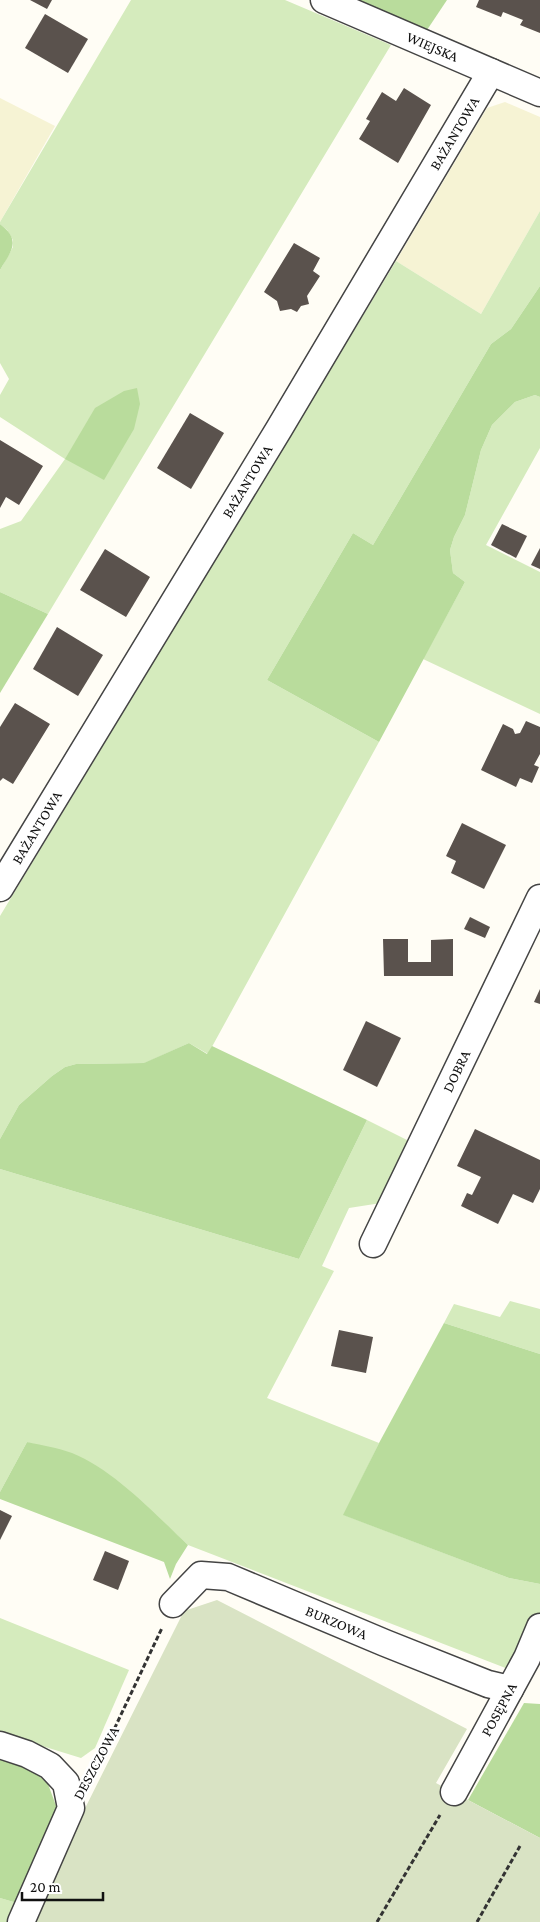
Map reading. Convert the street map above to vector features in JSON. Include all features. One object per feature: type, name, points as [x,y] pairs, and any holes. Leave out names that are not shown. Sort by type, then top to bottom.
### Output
[{"type":"street","name":"WIEJSKA","points":[[324,0],[540,93]]},
{"type":"street","name":"BAŻANTOWA","points":[[0,888],[279,429],[491,72]]},
{"type":"street","name":"DOBRA","points":[[373,1244],[540,898]]},
{"type":"street","name":"BURZOWA","points":[[173,1604],[201,1575],[228,1577],[488,1684],[510,1689]]},
{"type":"street","name":"POSĘPNA","points":[[454,1792],[510,1689],[533,1661],[540,1627]]},
{"type":"street","points":[[0,1745],[28,1754],[50,1766],[66,1783],[71,1808]]},
{"type":"street","name":"DESZCZOWA","points":[[21,1922],[71,1808]]},
{"type":"path","name":"DESZCZOWA","points":[[71,1808],[84,1792],[173,1604]]},
{"type":"path","points":[[377,1922],[454,1792]]},
{"type":"path","points":[[477,1922],[520,1846]]},
{"type":"shaded area","points":[[0,98],[55,126],[0,222]]},
{"type":"shaded area","points":[[505,102],[540,117],[540,211],[481,314],[396,261],[487,108]]},
{"type":"green space","points":[[131,0],[285,0],[391,45],[48,614],[0,592],[0,529],[21,521],[65,459],[0,417],[0,395],[9,379],[0,363],[0,270],[13,247],[13,240],[0,222]]},
{"type":"green space","points":[[352,0],[447,0],[425,33]]},
{"type":"green space","points":[[540,211],[540,286],[511,329],[491,344],[373,545],[353,533],[267,680],[379,742],[208,1054],[189,1043],[145,1063],[76,1064],[65,1067],[19,1105],[0,1139],[0,916],[396,261],[481,314]]},
{"type":"green space","points":[[0,224],[7,230],[13,241],[11,252],[0,270]]},
{"type":"green space","points":[[540,286],[540,397],[535,395],[515,402],[492,425],[481,450],[465,515],[450,550],[453,573],[465,582],[379,742],[267,680],[353,533],[373,545],[491,344],[511,329]]},
{"type":"green space","points":[[137,388],[140,404],[134,429],[104,480],[65,459],[95,408],[124,391]]},
{"type":"green space","points":[[535,395],[540,397],[540,448],[486,545],[540,572],[540,714],[423,659],[465,582],[453,573],[450,550],[465,515],[481,450],[492,425],[515,402]]},
{"type":"green space","points":[[0,592],[48,614],[0,693]]},
{"type":"green space","points":[[189,1043],[207,1054],[212,1046],[367,1120],[299,1259],[0,1169],[0,1139],[19,1105],[65,1067],[76,1064],[144,1063]]},
{"type":"green space","points":[[367,1120],[409,1141],[381,1203],[349,1208],[322,1266],[334,1271],[267,1398],[379,1443],[344,1515],[509,1578],[540,1584],[540,1621],[516,1672],[188,1545],[131,1493],[27,1442],[0,1492],[0,1169],[299,1259]]},
{"type":"green space","points":[[510,1301],[540,1309],[540,1354],[444,1323],[454,1304],[500,1317]]},
{"type":"green space","points":[[444,1323],[540,1354],[540,1584],[509,1578],[343,1515],[379,1443]]},
{"type":"green space","points":[[27,1442],[67,1451],[87,1460],[118,1481],[162,1520],[188,1545],[176,1564],[170,1579],[164,1562],[0,1499],[0,1492]]},
{"type":"green space","points":[[217,1600],[467,1729],[436,1783],[540,1838],[540,1922],[31,1922],[34,1910],[184,1611]]},
{"type":"green space","points":[[0,1618],[129,1670],[95,1748],[81,1758],[0,1733]]},
{"type":"green space","points":[[524,1703],[540,1704],[540,1838],[468,1800]]},
{"type":"green space","points":[[0,1757],[27,1765],[48,1784],[58,1811],[17,1903],[0,1898]]},
{"type":"green space","points":[[0,1898],[17,1903],[12,1922],[0,1922]]},
{"type":"building","points":[[30,0],[52,0],[47,9]]},
{"type":"building","points":[[479,0],[540,0],[540,33],[520,25],[523,20],[503,12],[501,17],[476,7]]},
{"type":"building","points":[[45,14],[88,39],[68,73],[25,48]]},
{"type":"building","points":[[404,88],[431,105],[398,163],[359,139],[370,121],[366,119],[382,92],[396,101]]},
{"type":"building","points":[[294,243],[320,258],[313,271],[320,276],[307,296],[309,304],[301,306],[297,312],[291,309],[280,311],[277,301],[264,292]]},
{"type":"building","points":[[190,413],[224,433],[191,489],[157,468]]},
{"type":"building","points":[[0,440],[43,466],[19,505],[6,497],[0,508]]},
{"type":"building","points":[[502,524],[527,536],[516,558],[491,545]]},
{"type":"building","points":[[540,548],[540,569],[531,565]]},
{"type":"building","points":[[105,549],[150,577],[126,617],[80,590]]},
{"type":"building","points":[[57,627],[103,655],[78,696],[33,669]]},
{"type":"building","points":[[15,703],[50,724],[13,784],[3,778],[0,781],[0,727]]},
{"type":"building","points":[[526,721],[540,727],[540,754],[534,765],[539,767],[532,783],[520,778],[516,787],[481,770],[503,724],[513,729],[515,734],[520,733]]},
{"type":"building","points":[[462,823],[506,845],[484,889],[451,873],[456,861],[446,856]]},
{"type":"building","points":[[470,917],[490,927],[485,938],[464,929]]},
{"type":"building","points":[[383,939],[408,939],[408,962],[431,962],[431,940],[453,939],[453,976],[384,976]]},
{"type":"building","points":[[540,989],[540,1004],[534,1002]]},
{"type":"building","points":[[366,1021],[401,1038],[377,1087],[343,1070]]},
{"type":"building","points":[[475,1129],[540,1160],[540,1189],[533,1203],[513,1194],[498,1224],[461,1206],[467,1193],[472,1195],[481,1177],[457,1166]]},
{"type":"building","points":[[339,1330],[373,1337],[366,1373],[331,1366]]},
{"type":"building","points":[[0,1510],[12,1516],[0,1540]]},
{"type":"building","points":[[105,1551],[129,1561],[118,1590],[93,1580]]}]
